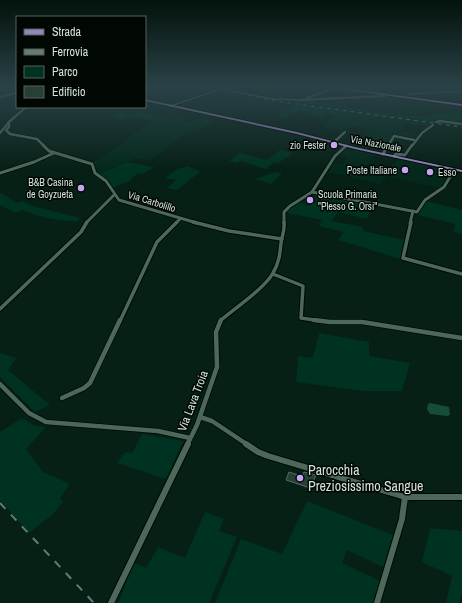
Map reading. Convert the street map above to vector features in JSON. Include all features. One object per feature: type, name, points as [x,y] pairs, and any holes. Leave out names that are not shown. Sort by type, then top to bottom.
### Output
[{"type":"main road","name":"Via Nazionale","points":[[208,114],[297,133],[333,143],[462,172]]},
{"type":"street","points":[[0,133],[18,114]]},
{"type":"street","points":[[436,122],[440,121],[462,124]]},
{"type":"street","name":"Via Carbolillo","points":[[9,122],[9,127],[6,130],[7,132],[40,140],[47,150],[92,164],[95,173],[106,181],[114,195],[119,200],[180,219],[229,231],[282,239]]},
{"type":"street","points":[[394,156],[396,154],[405,155],[422,133],[433,124]]},
{"type":"street","points":[[333,143],[345,132]]},
{"type":"street","points":[[383,154],[394,136],[414,140]]},
{"type":"street","name":"Via Lava Troia","points":[[111,603],[200,417],[217,367],[217,326],[220,321],[264,284],[273,274],[280,257],[282,239],[285,230],[283,214],[285,210],[312,192],[335,156],[346,146]]},
{"type":"street","points":[[0,173],[34,163],[54,153]]},
{"type":"street","points":[[312,192],[417,212],[425,200],[444,187],[454,171]]},
{"type":"street","points":[[0,309],[81,232],[88,220],[114,195]]},
{"type":"street","points":[[413,211],[403,258],[462,274]]},
{"type":"street","points":[[62,398],[84,388],[90,383],[157,242],[180,219]]},
{"type":"street","points":[[273,274],[303,286],[301,318],[330,322],[362,322],[462,338]]},
{"type":"street","points":[[0,384],[29,413],[46,422],[153,430],[190,438]]},
{"type":"street","points":[[200,417],[212,421],[258,452],[405,497],[462,497]]},
{"type":"street","points":[[377,603],[402,519],[405,497]]},
{"type":"shaded area","points":[[165,114],[188,117],[182,121],[189,122],[199,118],[215,121],[178,139],[151,160],[135,158],[97,175],[92,163],[121,144],[149,122]]},
{"type":"shaded area","points":[[338,114],[372,114],[433,123],[431,126],[406,123],[401,131],[422,134],[416,141],[394,138],[388,145],[359,140],[371,131],[363,130],[363,128],[350,126],[343,131],[322,127]]},
{"type":"shaded area","points":[[350,149],[375,154],[363,171],[384,176],[399,158],[451,171],[440,188],[387,176],[380,184],[329,172],[332,162],[343,164],[347,157],[337,155],[342,150]]},
{"type":"shaded area","name":"Scuola Primaria \"Plesso G. Orsi\"","points":[[313,193],[326,196],[308,206],[298,202]]},
{"type":"shaded area","points":[[430,403],[449,407],[450,415],[430,414],[427,409],[428,404]]},
{"type":"green space","points":[[115,114],[148,114],[158,118],[149,120],[127,118],[122,120],[109,117]]},
{"type":"green space","points":[[279,114],[292,114],[280,119]]},
{"type":"green space","points":[[313,114],[324,114],[320,117]]},
{"type":"green space","points":[[379,114],[407,116],[462,115],[462,117],[459,116],[460,121],[457,123],[462,126],[436,123],[438,121],[434,122]]},
{"type":"green space","points":[[280,150],[293,153],[278,163],[275,162],[266,169],[241,161],[236,163],[229,161],[239,153],[267,160]]},
{"type":"green space","points":[[127,162],[154,167],[143,174],[138,173],[129,181],[112,188],[97,175]]},
{"type":"green space","points":[[188,166],[200,172],[177,190],[167,188],[176,180],[165,178],[177,169]]},
{"type":"green space","points":[[276,172],[282,173],[271,184],[255,179]]},
{"type":"green space","points":[[0,193],[18,203],[23,201],[33,206],[80,218],[78,221],[64,221],[43,217],[23,210],[15,213],[0,205]]},
{"type":"green space","points":[[326,196],[373,204],[367,219],[339,212],[331,221],[363,227],[362,231],[405,240],[401,259],[338,240],[344,232],[319,226],[322,220],[287,213],[292,206],[298,202],[308,206]]},
{"type":"green space","points":[[426,201],[462,210],[462,234],[453,232],[456,224],[418,215]]},
{"type":"green space","points":[[319,333],[369,342],[369,356],[410,363],[402,391],[365,391],[296,382],[298,356],[313,358]]},
{"type":"green space","points":[[0,353],[16,358],[8,370],[50,405],[35,412],[0,377]]},
{"type":"green space","points":[[22,418],[35,426],[46,427],[26,449],[43,472],[70,484],[60,498],[63,502],[53,514],[29,533],[0,500],[0,432]]},
{"type":"green space","points":[[142,434],[183,441],[166,479],[117,463],[125,452],[132,453]]},
{"type":"green space","points":[[307,501],[393,535],[383,567],[347,550],[342,563],[380,581],[374,603],[215,603],[241,539],[282,554]]},
{"type":"green space","points":[[205,512],[224,519],[219,531],[237,537],[209,603],[118,603],[134,563],[146,568],[158,547],[185,558]]},
{"type":"green space","points":[[430,528],[462,531],[462,594],[459,603],[446,603],[452,576],[422,562]]},
{"type":"building","name":"Parocchia Preziosissimo Sangue","points":[[289,472],[302,476],[304,472],[316,475],[310,488],[286,480]]},
{"type":"railway","points":[[370,114],[462,127]]},
{"type":"railway","points":[[0,503],[94,603]]},
{"type":"place","name":"zio Fester","points":[[334,145]]},
{"type":"place","name":"Poste Italiane","points":[[405,170]]},
{"type":"place","name":"Esso","points":[[430,172]]},
{"type":"place","name":"B&B Casina de Goyzueta","points":[[81,188]]},
{"type":"place","name":"Scuola Primaria \"Plesso G. Orsi\"","points":[[310,200]]},
{"type":"place","name":"Parocchia Preziosissimo Sangue","points":[[300,478]]}]
